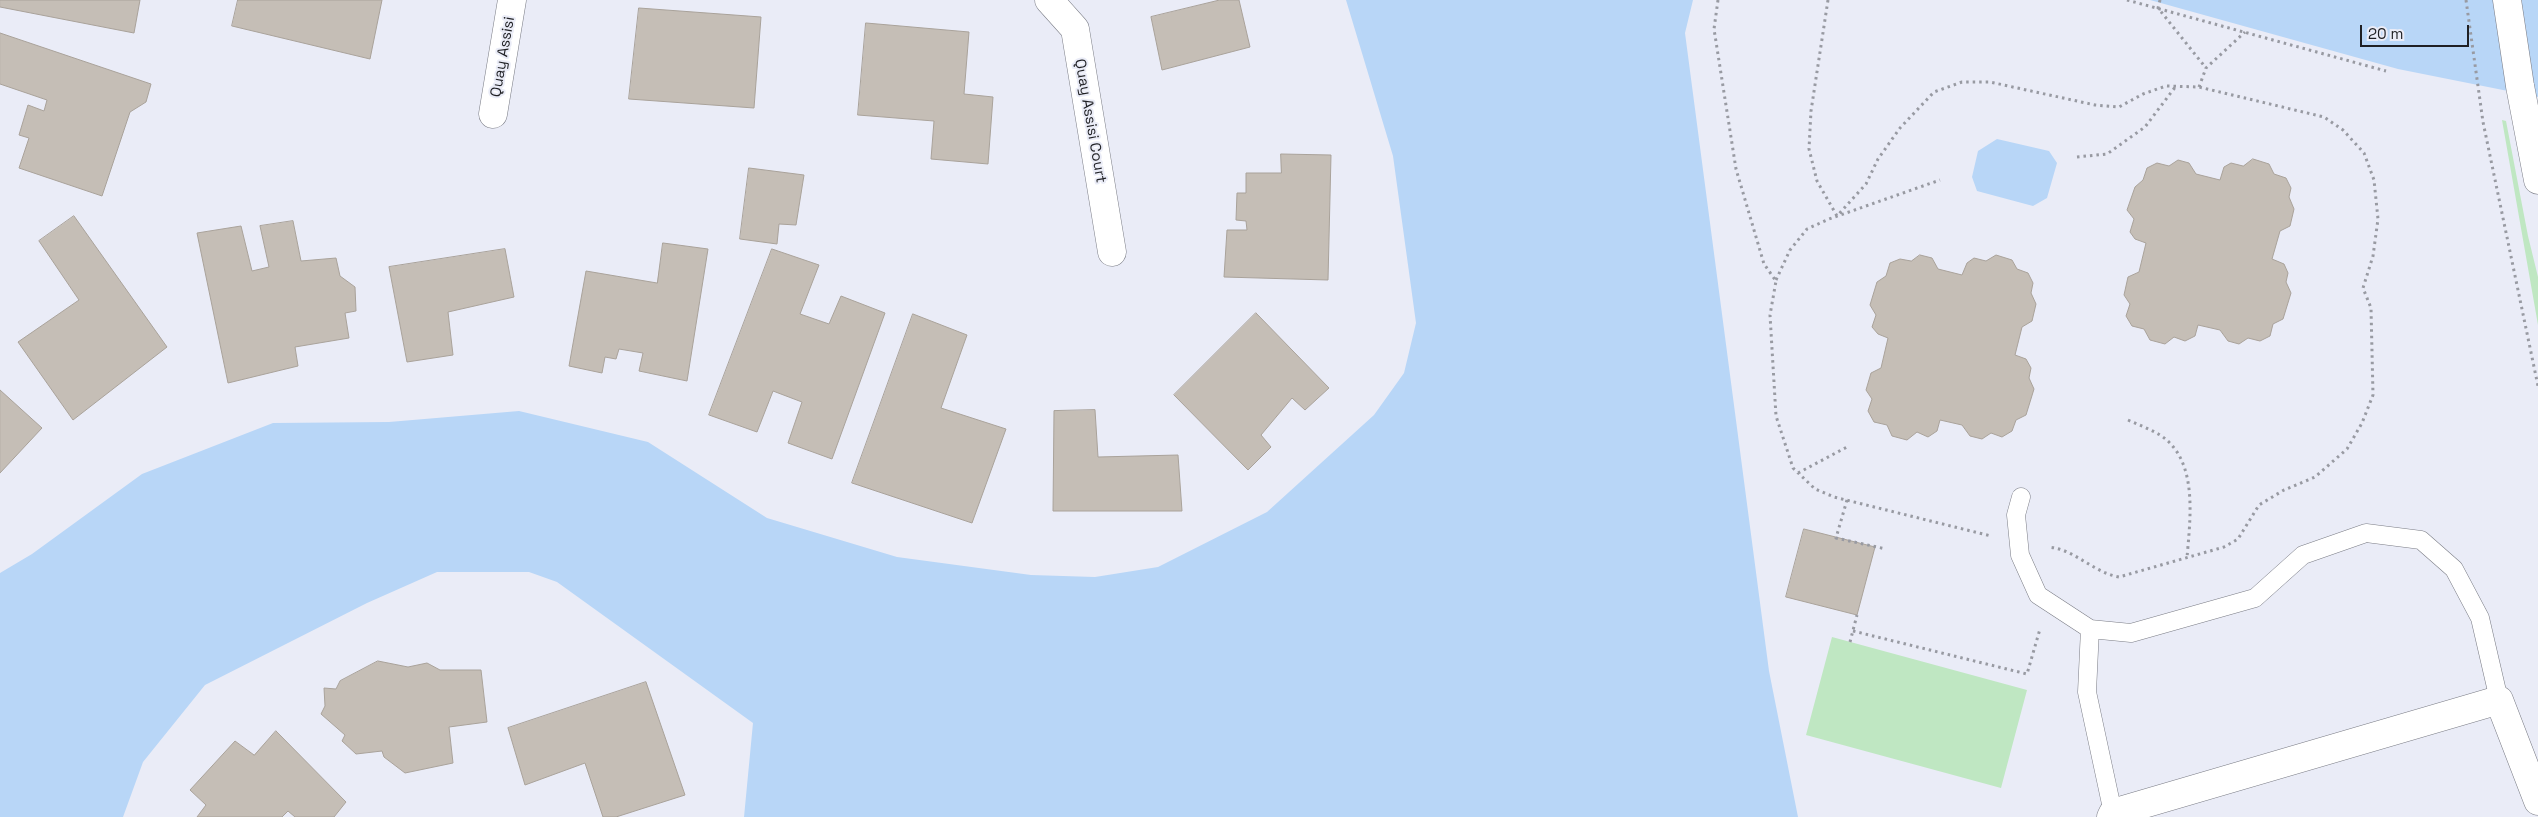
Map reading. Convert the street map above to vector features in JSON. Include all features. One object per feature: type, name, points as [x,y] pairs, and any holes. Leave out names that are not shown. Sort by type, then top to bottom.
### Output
[{"type":"street","name":"Quay Assisi","points":[[493,114],[512,0]]},
{"type":"street","name":"Quay Assisi Court","points":[[1049,0],[1074,28],[1112,252]]},
{"type":"street","points":[[2507,0],[2520,86],[2538,180]]},
{"type":"street","points":[[2112,815],[2499,700],[2538,801]]},
{"type":"lane","points":[[2021,496],[2016,515],[2020,555],[2038,595],[2090,629],[2131,632],[2255,598],[2303,555],[2366,533],[2420,540],[2454,570],[2480,618],[2499,700]]},
{"type":"lane","points":[[2090,629],[2087,692],[2112,815]]},
{"type":"path","points":[[1718,0],[1714,29],[1736,169],[1764,264],[1776,281]]},
{"type":"path","points":[[1828,0],[1811,111],[1809,149],[1817,181],[1837,216]]},
{"type":"path","points":[[2127,0],[2141,2],[2386,71]]},
{"type":"path","points":[[2158,8],[2160,0]]},
{"type":"path","points":[[2466,0],[2483,122],[2538,386]]},
{"type":"path","points":[[2158,8],[2206,68]]},
{"type":"path","points":[[2199,87],[2206,68],[2246,32]]},
{"type":"path","points":[[1837,216],[1866,184],[1878,159],[1900,128],[1934,92],[1962,82],[1990,82],[2096,105],[2120,107],[2143,94],[2166,86],[2199,87],[2324,118],[2343,130],[2364,153],[2374,180],[2378,219],[2373,256],[2363,288],[2371,308],[2373,395],[2362,423],[2347,449],[2315,477],[2284,490],[2259,505],[2238,539],[2224,547],[2119,577],[2105,574],[2088,565],[2072,552],[2056,547],[2039,546]]},
{"type":"path","points":[[2077,157],[2107,154],[2144,127],[2176,86]]},
{"type":"path","points":[[1940,180],[1837,216],[1807,229],[1790,250],[1776,281],[1770,315],[1776,416],[1793,468],[1815,489],[1847,500],[1977,534],[1992,536]]},
{"type":"path","points":[[2128,420],[2161,436],[2178,454],[2188,483],[2190,515],[2187,558]]},
{"type":"path","points":[[1798,472],[1847,447]]},
{"type":"path","points":[[1847,500],[1836,538],[1886,549]]},
{"type":"path","points":[[1850,642],[1857,615]]},
{"type":"path","points":[[1853,630],[2027,674],[2040,628]]},
{"type":"green space","points":[[2502,120],[2506,121],[2528,236],[2538,277],[2538,325]]},
{"type":"green space","points":[[1832,637],[2027,690],[2001,788],[1806,735]]},
{"type":"water","points":[[1346,0],[1693,0],[1685,33],[1769,671],[1798,817],[744,817],[753,723],[557,582],[529,572],[437,572],[367,603],[205,685],[143,762],[123,817],[0,817],[0,573],[32,554],[142,474],[273,423],[389,422],[519,411],[648,442],[767,518],[897,557],[1031,575],[1095,577],[1158,567],[1267,512],[1374,415],[1404,373],[1416,323],[1393,156]]},
{"type":"water","points":[[2150,0],[2538,0],[2538,97],[2398,69]]},
{"type":"water","points":[[1997,139],[2049,151],[2057,163],[2047,198],[2033,206],[1977,191],[1972,177],[1978,151]]},
{"type":"building","points":[[0,0],[140,0],[134,33],[0,7]]},
{"type":"building","points":[[238,0],[382,0],[370,59],[232,26]]},
{"type":"building","points":[[1220,0],[1239,0],[1250,47],[1162,70],[1151,17]]},
{"type":"building","points":[[639,8],[761,17],[754,108],[629,99]]},
{"type":"building","points":[[866,23],[969,32],[964,94],[993,97],[988,164],[931,159],[934,121],[858,115]]},
{"type":"building","points":[[0,33],[151,84],[146,102],[130,112],[102,196],[19,168],[29,138],[19,135],[28,105],[44,111],[47,100],[0,84]]},
{"type":"building","points":[[1281,154],[1331,155],[1328,280],[1224,277],[1227,230],[1247,230],[1246,221],[1236,220],[1237,193],[1246,193],[1246,173],[1281,173]]},
{"type":"building","points":[[2253,159],[2269,164],[2274,174],[2286,178],[2291,188],[2289,197],[2294,209],[2290,226],[2280,231],[2272,259],[2284,264],[2288,273],[2286,282],[2291,293],[2283,319],[2273,324],[2270,336],[2260,341],[2248,338],[2239,344],[2228,341],[2220,330],[2198,325],[2195,336],[2185,341],[2174,337],[2165,344],[2150,340],[2144,329],[2132,326],[2126,316],[2130,304],[2124,295],[2128,277],[2139,272],[2146,243],[2135,239],[2130,232],[2134,219],[2127,210],[2135,187],[2143,180],[2147,168],[2157,163],[2169,166],[2178,160],[2189,163],[2196,174],[2220,180],[2224,167],[2231,163],[2243,166]]},
{"type":"building","points":[[749,168],[804,175],[796,225],[779,224],[777,244],[740,239]]},
{"type":"building","points":[[74,216],[167,347],[73,420],[18,342],[79,300],[39,241]]},
{"type":"building","points":[[293,221],[301,261],[336,258],[340,276],[355,287],[356,311],[345,313],[349,338],[295,347],[298,366],[228,383],[197,233],[241,226],[252,271],[269,267],[260,226]]},
{"type":"building","points":[[663,243],[708,249],[687,381],[639,371],[643,353],[619,349],[616,359],[605,357],[602,373],[569,366],[586,271],[657,283]]},
{"type":"building","points":[[505,249],[514,297],[448,312],[453,355],[407,362],[389,267]]},
{"type":"building","points":[[772,249],[819,265],[800,314],[829,324],[841,296],[885,313],[832,459],[788,443],[802,402],[773,391],[757,432],[709,415]]},
{"type":"building","points":[[1920,255],[1932,258],[1938,269],[1962,275],[1967,263],[1974,258],[1986,261],[1996,255],[2012,260],[2017,269],[2028,273],[2033,283],[2031,293],[2036,304],[2032,321],[2022,327],[2015,355],[2026,359],[2031,368],[2029,378],[2034,389],[2026,415],[2016,420],[2012,431],[2002,437],[1991,433],[1982,439],[1970,436],[1962,425],[1940,420],[1937,431],[1928,437],[1917,432],[1907,440],[1892,436],[1887,425],[1874,422],[1868,411],[1872,399],[1866,390],[1871,373],[1881,368],[1888,338],[1878,334],[1872,327],[1876,315],[1870,305],[1877,282],[1886,276],[1890,263],[1900,259],[1911,261]]},
{"type":"building","points":[[1256,313],[1329,388],[1305,410],[1292,398],[1261,435],[1271,447],[1248,470],[1174,395]]},
{"type":"building","points":[[913,314],[967,335],[941,408],[1006,429],[972,523],[852,483]]},
{"type":"building","points":[[0,390],[42,428],[0,473]]},
{"type":"building","points":[[1095,410],[1098,457],[1178,455],[1182,511],[1053,511],[1054,411]]},
{"type":"building","points":[[1804,529],[1875,547],[1857,615],[1786,597]]},
{"type":"building","points":[[378,661],[408,667],[427,663],[440,670],[481,670],[487,722],[449,727],[453,763],[405,773],[384,757],[382,751],[356,754],[342,741],[345,735],[321,714],[325,706],[324,688],[336,689],[340,681]]},
{"type":"building","points":[[646,682],[685,795],[616,817],[603,817],[585,763],[525,785],[508,728]]},
{"type":"building","points":[[276,731],[346,802],[334,817],[295,817],[288,811],[282,817],[197,817],[206,805],[190,790],[235,741],[254,755]]}]
